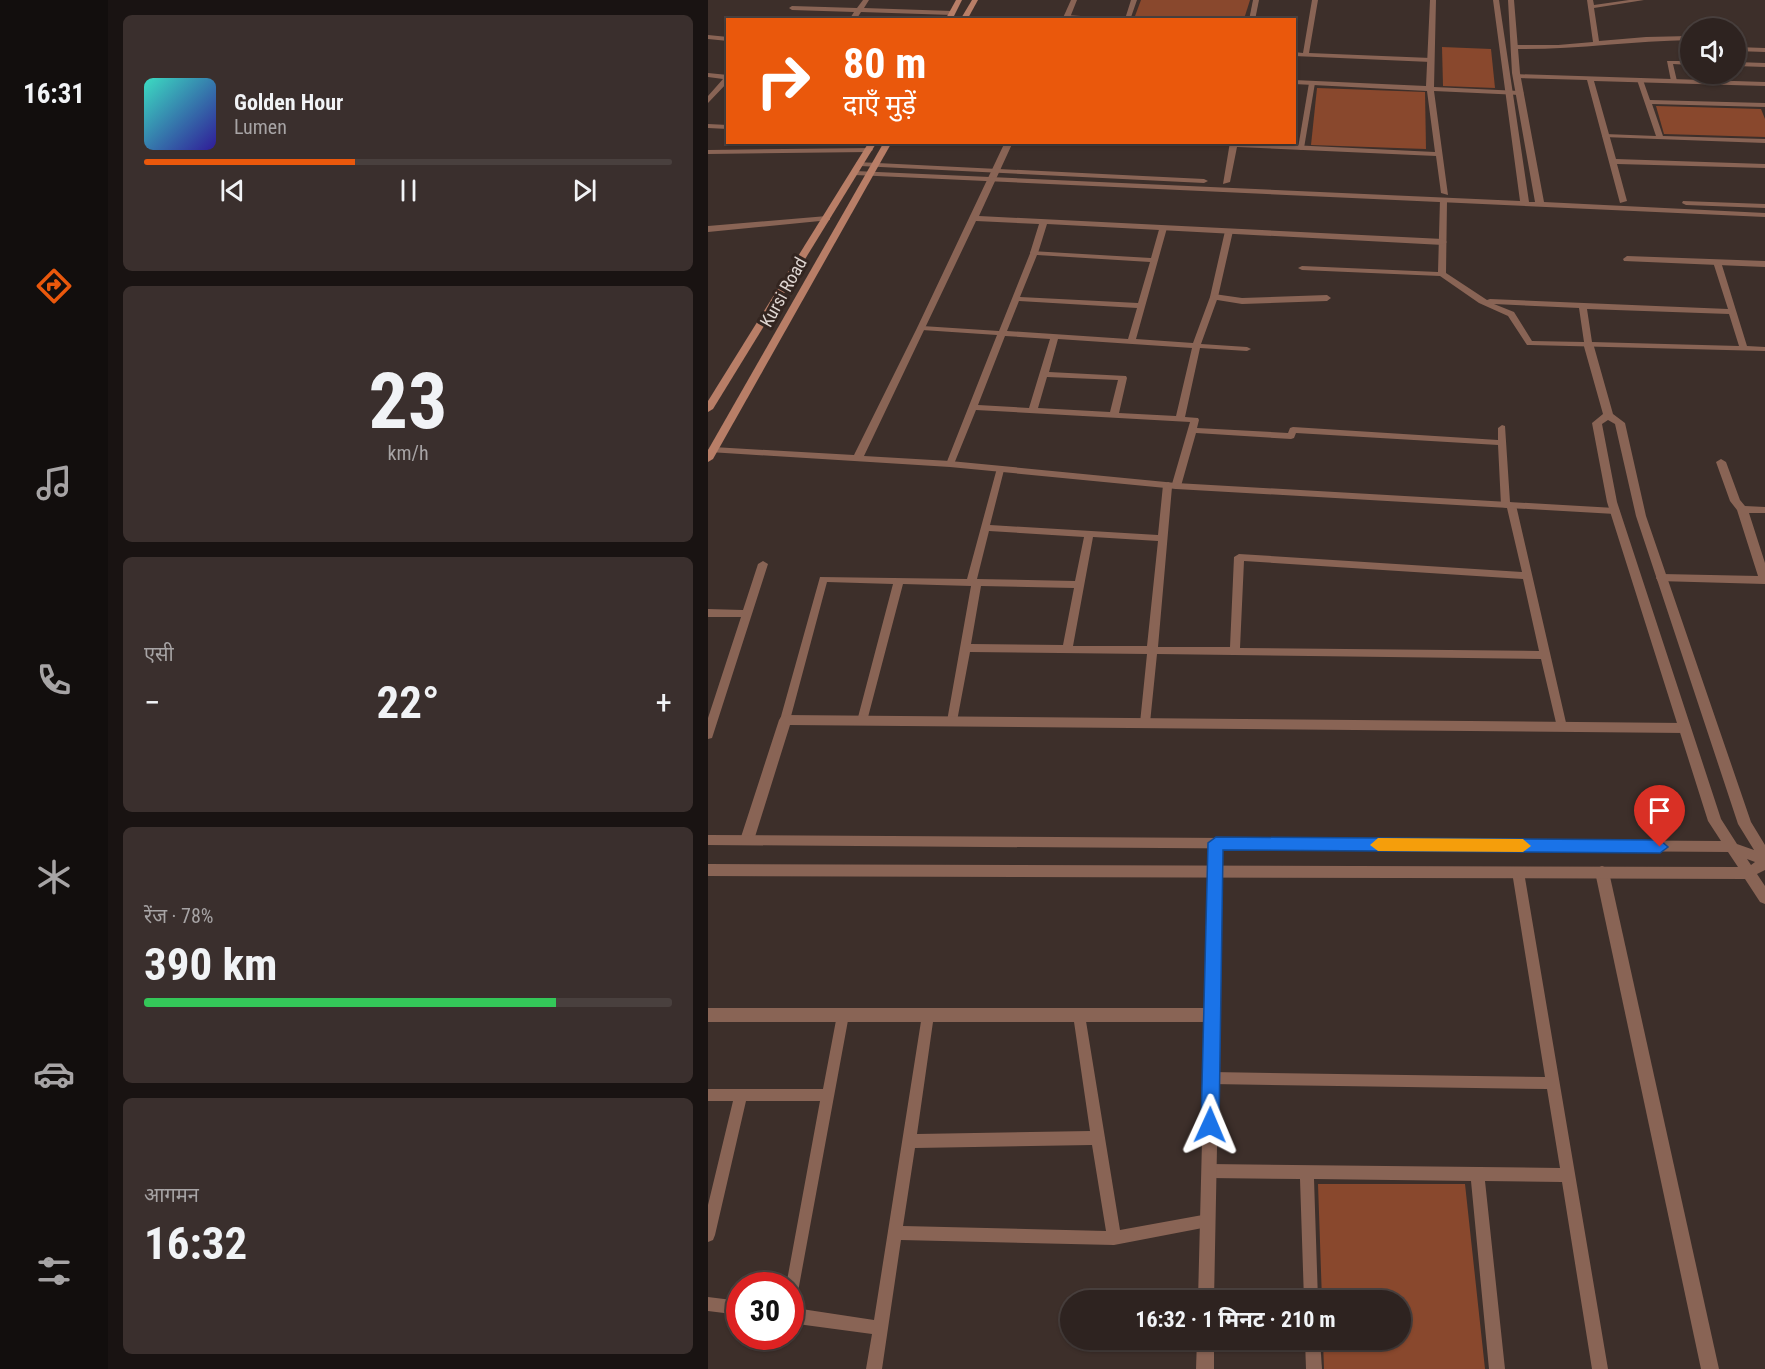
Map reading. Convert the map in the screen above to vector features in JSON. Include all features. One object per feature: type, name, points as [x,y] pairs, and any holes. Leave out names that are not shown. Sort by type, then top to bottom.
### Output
[{"type":"main road","points":[[950,16],[959,0]]},
{"type":"main road","points":[[964,18],[975,0]]},
{"type":"main road","name":"Kursi Road","points":[[711,455],[887,144]]},
{"type":"main road","name":"Kursi Road","points":[[708,409],[871,146]]},
{"type":"street","points":[[797,0],[790,11],[860,9],[950,16]]},
{"type":"street","points":[[853,18],[866,0]]},
{"type":"street","points":[[1066,18],[1074,0]]},
{"type":"street","points":[[1433,0],[1430,89],[1444,197]]},
{"type":"street","points":[[1496,0],[1524,201]]},
{"type":"street","points":[[1510,0],[1516,76],[1540,201]]},
{"type":"street","points":[[708,37],[726,39]]},
{"type":"street","points":[[708,75],[726,77]]},
{"type":"street","points":[[1516,76],[1765,84]]},
{"type":"street","points":[[1590,78],[1623,201]]},
{"type":"street","points":[[708,101],[726,79]]},
{"type":"street","points":[[1296,82],[1520,93]]},
{"type":"street","points":[[708,126],[726,126]]},
{"type":"street","points":[[857,459],[922,328],[1008,144]]},
{"type":"street","points":[[1226,182],[1234,144],[1439,154]]},
{"type":"street","points":[[708,152],[871,146]]},
{"type":"street","points":[[1612,161],[1765,166]]},
{"type":"street","points":[[861,164],[994,175],[1524,201],[1623,201],[1765,206]]},
{"type":"street","points":[[855,173],[1226,182],[1444,197]]},
{"type":"street","points":[[1540,201],[1765,215]]},
{"type":"street","points":[[708,229],[827,218]]},
{"type":"street","points":[[974,218],[1443,242]]},
{"type":"street","points":[[1034,253],[1044,222]]},
{"type":"street","points":[[1627,259],[1765,264]]},
{"type":"street","points":[[1214,297],[1242,301],[1327,298]]},
{"type":"street","points":[[1588,343],[1608,415],[1620,423],[1641,516],[1745,824],[1765,860]]},
{"type":"street","points":[[1608,415],[1597,423],[1615,511],[1715,821],[1765,898]]},
{"type":"street","points":[[711,455],[950,464],[1172,485],[1615,511]]},
{"type":"street","points":[[1662,578],[1765,580],[1742,510],[1735,501],[1721,462]]},
{"type":"street","points":[[1742,510],[1765,510]]},
{"type":"street","points":[[747,840],[785,720],[1685,728]]},
{"type":"street","points":[[708,840],[1731,847],[1765,860]]},
{"type":"street","points":[[1206,1290],[1216,843]]},
{"type":"street","points":[[708,870],[1748,873],[1765,860]]},
{"type":"street","points":[[1602,872],[1710,1369]]},
{"type":"street","points":[[708,1015],[1212,1016]]},
{"type":"street","points":[[1205,1369],[1206,1350]]},
{"type":"lane","points":[[1126,18],[1134,0]]},
{"type":"lane","points":[[1252,18],[1256,0]]},
{"type":"lane","points":[[1306,54],[1315,0]]},
{"type":"lane","points":[[1596,43],[1590,3],[1641,0]]},
{"type":"lane","points":[[1514,47],[1596,43],[1631,38],[1680,38]]},
{"type":"lane","points":[[1746,49],[1765,50]]},
{"type":"lane","points":[[1296,54],[1431,60]]},
{"type":"lane","points":[[1674,81],[1669,62],[1680,63]]},
{"type":"lane","points":[[1746,64],[1765,65]]},
{"type":"lane","points":[[1640,80],[1660,137]]},
{"type":"lane","points":[[1301,148],[1312,83]]},
{"type":"lane","points":[[1648,102],[1765,105]]},
{"type":"lane","points":[[1605,136],[1765,141]]},
{"type":"lane","points":[[1442,274],[1444,197]]},
{"type":"lane","points":[[1131,342],[1163,228]]},
{"type":"lane","points":[[1180,419],[1196,346],[1214,297],[1229,231]]},
{"type":"lane","points":[[950,464],[1000,333],[1034,253],[1154,260]]},
{"type":"lane","points":[[1717,262],[1744,348]]},
{"type":"lane","points":[[1302,268],[1442,274],[1482,301],[1511,314],[1530,343],[1765,349]]},
{"type":"lane","points":[[1016,299],[1141,306]]},
{"type":"lane","points":[[1482,301],[1733,312]]},
{"type":"lane","points":[[1583,306],[1588,343]]},
{"type":"lane","points":[[922,328],[1247,349]]},
{"type":"lane","points":[[1033,410],[1056,337]]},
{"type":"lane","points":[[1044,374],[1123,378],[1114,415]]},
{"type":"lane","points":[[973,407],[1195,420],[1172,485],[1164,538],[1145,723]]},
{"type":"lane","points":[[1502,428],[1508,505],[1528,576],[1562,727]]},
{"type":"lane","points":[[1192,430],[1291,435],[1293,430],[1503,444]]},
{"type":"lane","points":[[952,721],[974,582],[1000,470]]},
{"type":"lane","points":[[985,528],[1164,538]]},
{"type":"lane","points":[[1067,650],[1089,533]]},
{"type":"lane","points":[[1235,652],[1239,557],[1528,576]]},
{"type":"lane","points":[[708,735],[764,564]]},
{"type":"lane","points":[[785,720],[824,579],[1080,585]]},
{"type":"lane","points":[[862,721],[899,581]]},
{"type":"lane","points":[[708,613],[748,614]]},
{"type":"lane","points":[[965,648],[1546,655]]},
{"type":"lane","points":[[1518,872],[1600,1369]]},
{"type":"lane","points":[[796,1272],[843,1015]]},
{"type":"lane","points":[[874,1369],[928,1015]]},
{"type":"lane","points":[[1079,1016],[1114,1238]]},
{"type":"lane","points":[[1211,1078],[1553,1083]]},
{"type":"lane","points":[[708,1095],[829,1095]]},
{"type":"lane","points":[[708,1235],[741,1095]]},
{"type":"lane","points":[[909,1141],[1098,1138]]},
{"type":"lane","points":[[1209,1172],[1568,1175]]},
{"type":"lane","points":[[1306,1173],[1311,1290]]},
{"type":"lane","points":[[1477,1174],[1497,1369]]},
{"type":"lane","points":[[895,1233],[1114,1238],[1208,1221]]},
{"type":"lane","points":[[708,1304],[726,1306]]},
{"type":"lane","points":[[804,1317],[881,1328]]},
{"type":"lane","points":[[1313,1350],[1314,1369]]},
{"type":"shaded area","points":[[1141,0],[1250,0],[1244,18],[1135,16]]},
{"type":"shaded area","points":[[1442,47],[1491,49],[1495,88],[1443,86]]},
{"type":"shaded area","points":[[1317,88],[1425,92],[1426,149],[1311,145]]},
{"type":"shaded area","points":[[1656,106],[1761,109],[1765,119],[1765,137],[1664,134]]},
{"type":"shaded area","points":[[1318,1184],[1465,1184],[1485,1369],[1324,1369],[1323,1350],[1411,1350],[1411,1290],[1322,1290]]},
{"type":"slow traffic","points":[[1378,845],[1523,846]]},
{"type":"route","points":[[1210,1125],[1216,843],[1660,847]]}]
